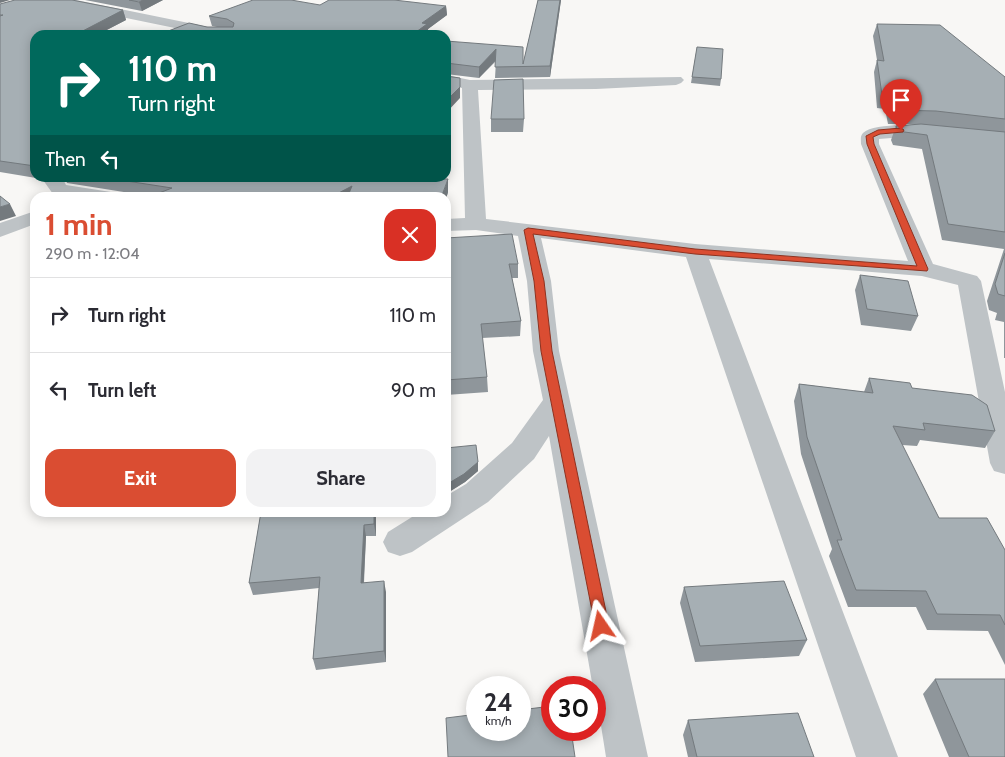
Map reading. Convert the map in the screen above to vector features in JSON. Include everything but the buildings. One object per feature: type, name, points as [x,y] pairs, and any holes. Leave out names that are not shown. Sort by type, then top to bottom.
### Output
[{"type":"street","points":[[58,0],[204,30]]},
{"type":"street","points":[[451,81],[470,85],[596,84],[676,80]]},
{"type":"street","points":[[470,85],[476,224]]},
{"type":"street","points":[[924,269],[870,144],[870,136],[878,132],[901,130],[1005,140]]},
{"type":"street","points":[[54,182],[60,190],[68,192]]},
{"type":"street","points":[[0,231],[30,219]]},
{"type":"street","points":[[451,225],[476,224],[695,252],[924,269],[969,281],[1005,463]]},
{"type":"street","points":[[528,230],[539,281],[546,351],[627,757]]},
{"type":"street","points":[[695,252],[877,757]]},
{"type":"street","points":[[451,510],[477,493],[523,451],[557,401]]},
{"type":"street","points":[[400,542],[439,517]]},
{"type":"route","points":[[601,626],[546,351],[539,281],[528,230],[695,252],[924,269],[870,144],[870,136],[878,132],[901,130]]}]
